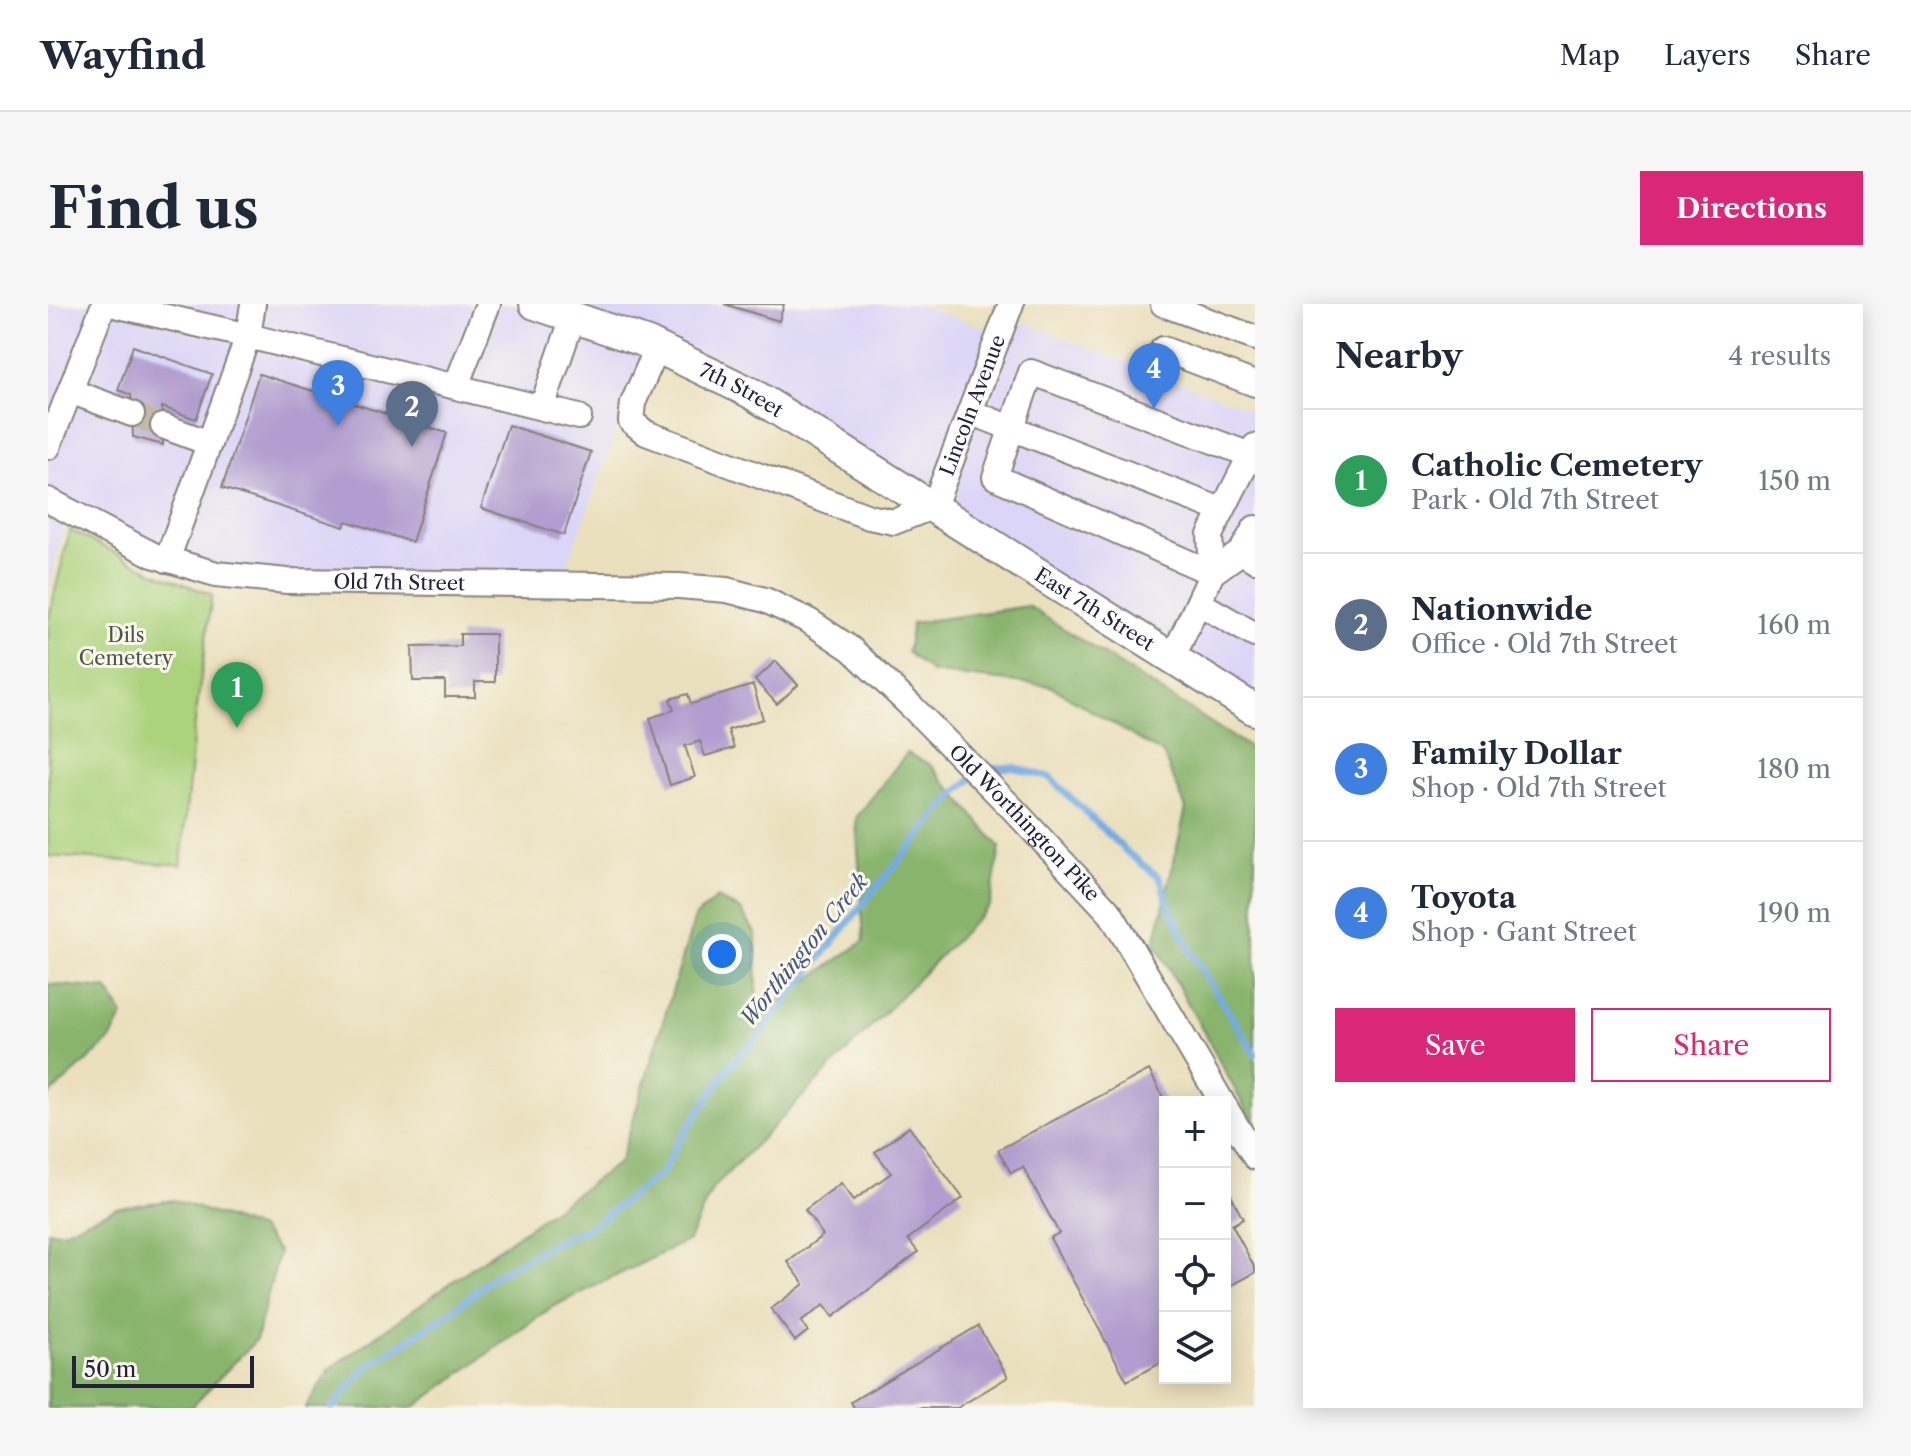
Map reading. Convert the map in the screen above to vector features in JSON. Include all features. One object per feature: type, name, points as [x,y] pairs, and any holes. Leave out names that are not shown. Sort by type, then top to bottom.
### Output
[{"type":"main road","name":"7th Street","points":[[535,304],[657,348],[751,393],[934,506]]},
{"type":"main road","name":"East 7th Street","points":[[934,506],[1255,710]]},
{"type":"street","points":[[48,447],[104,304]]},
{"type":"street","points":[[111,304],[579,417]]},
{"type":"street","points":[[167,560],[248,336],[253,304]]},
{"type":"street","points":[[456,386],[488,304]]},
{"type":"street","name":"Lincoln Avenue","points":[[934,506],[1011,304]]},
{"type":"street","points":[[1163,304],[1255,338]]},
{"type":"street","points":[[542,407],[573,317]]},
{"type":"street","points":[[657,348],[633,403],[631,421],[646,433],[869,517],[894,522],[934,506]]},
{"type":"street","points":[[1163,349],[1255,384]]},
{"type":"street","points":[[1173,657],[1212,573],[1210,535],[1252,450],[1031,372],[995,477],[1212,573],[1248,556],[1255,528]]},
{"type":"street","points":[[70,391],[132,414]]},
{"type":"street","points":[[970,412],[1221,510]]},
{"type":"street","points":[[163,426],[209,443]]},
{"type":"street","name":"Old 7th Street","points":[[48,500],[153,555],[216,574],[287,581],[679,586],[727,590],[765,600]]},
{"type":"street","name":"Old Worthington Pike","points":[[765,600],[809,621],[851,649],[1014,810],[1111,914],[1219,1096]]},
{"type":"street","points":[[1199,603],[1255,635]]},
{"type":"street","name":"Old Worthington Pike","points":[[1231,1116],[1255,1157]]},
{"type":"shaded area","points":[[48,304],[915,304],[1000,333],[1007,316],[1255,411],[1255,710],[648,344],[560,585],[216,574],[68,510],[48,593]]},
{"type":"green space","name":"Dils Cemetery","points":[[70,530],[151,571],[212,595],[194,729],[181,865],[48,856],[48,620]]},
{"type":"green space","points":[[1028,606],[1255,751],[1255,1126],[1155,943],[1186,808],[1163,754],[1050,686],[931,672],[907,652],[912,623]]},
{"type":"green space","points":[[907,753],[931,765],[1000,847],[990,905],[712,1189],[689,1240],[552,1307],[413,1408],[305,1408],[330,1369],[620,1162],[695,917],[717,898],[741,910],[756,934],[757,1016],[864,941],[856,818]]},
{"type":"green space","points":[[48,984],[107,989],[123,1015],[110,1040],[48,1096]]},
{"type":"green space","points":[[174,1200],[260,1229],[279,1252],[256,1340],[193,1408],[48,1408],[48,1231],[62,1232],[116,1208]]},
{"type":"building","points":[[724,304],[784,304],[779,321]]},
{"type":"building","points":[[133,346],[212,374],[196,419],[162,407],[163,445],[133,437],[131,395],[118,390]]},
{"type":"building","points":[[259,374],[447,433],[412,542],[346,521],[344,527],[222,488]]},
{"type":"building","points":[[508,425],[591,452],[564,535],[481,508]]},
{"type":"building","points":[[460,634],[495,634],[495,682],[475,682],[475,697],[445,697],[445,681],[413,681],[412,647],[460,646]]},
{"type":"building","points":[[776,661],[798,685],[777,704],[755,680]]},
{"type":"building","points":[[753,685],[763,719],[728,730],[734,748],[705,756],[700,741],[685,746],[695,777],[670,785],[650,718],[674,710],[670,699],[688,694],[691,704]]},
{"type":"building","points":[[1149,1070],[1162,1096],[1159,1096],[1159,1364],[1127,1381],[1050,1238],[1059,1233],[1023,1167],[1011,1173],[998,1150]]},
{"type":"building","points":[[909,1127],[963,1198],[908,1239],[918,1252],[833,1317],[824,1305],[801,1322],[808,1331],[795,1341],[771,1309],[804,1284],[788,1262],[823,1235],[805,1210],[841,1183],[854,1200],[891,1173],[875,1152]]},
{"type":"building","points":[[1231,1196],[1243,1219],[1232,1225],[1255,1273],[1231,1286]]},
{"type":"building","points":[[978,1326],[1008,1377],[957,1408],[854,1408],[851,1402]]},
{"type":"waterway","name":"Worthington Creek","points":[[983,769],[1012,767],[1049,777],[1128,853],[1160,878],[1192,954],[1255,1054]]},
{"type":"waterway","name":"Worthington Creek","points":[[332,1408],[366,1368],[453,1311],[493,1277],[560,1240],[591,1227],[662,1173],[679,1141],[735,1059],[757,1039],[870,895],[957,792],[974,777]]},
{"type":"tunnel","points":[[132,414],[163,426]]},
{"type":"place","name":"Toyota","points":[[1154,409]]},
{"type":"place","name":"Family Dollar","points":[[338,426]]},
{"type":"place","name":"Nationwide","points":[[412,447]]},
{"type":"place","name":"Catholic Cemetery","points":[[237,728]]}]
